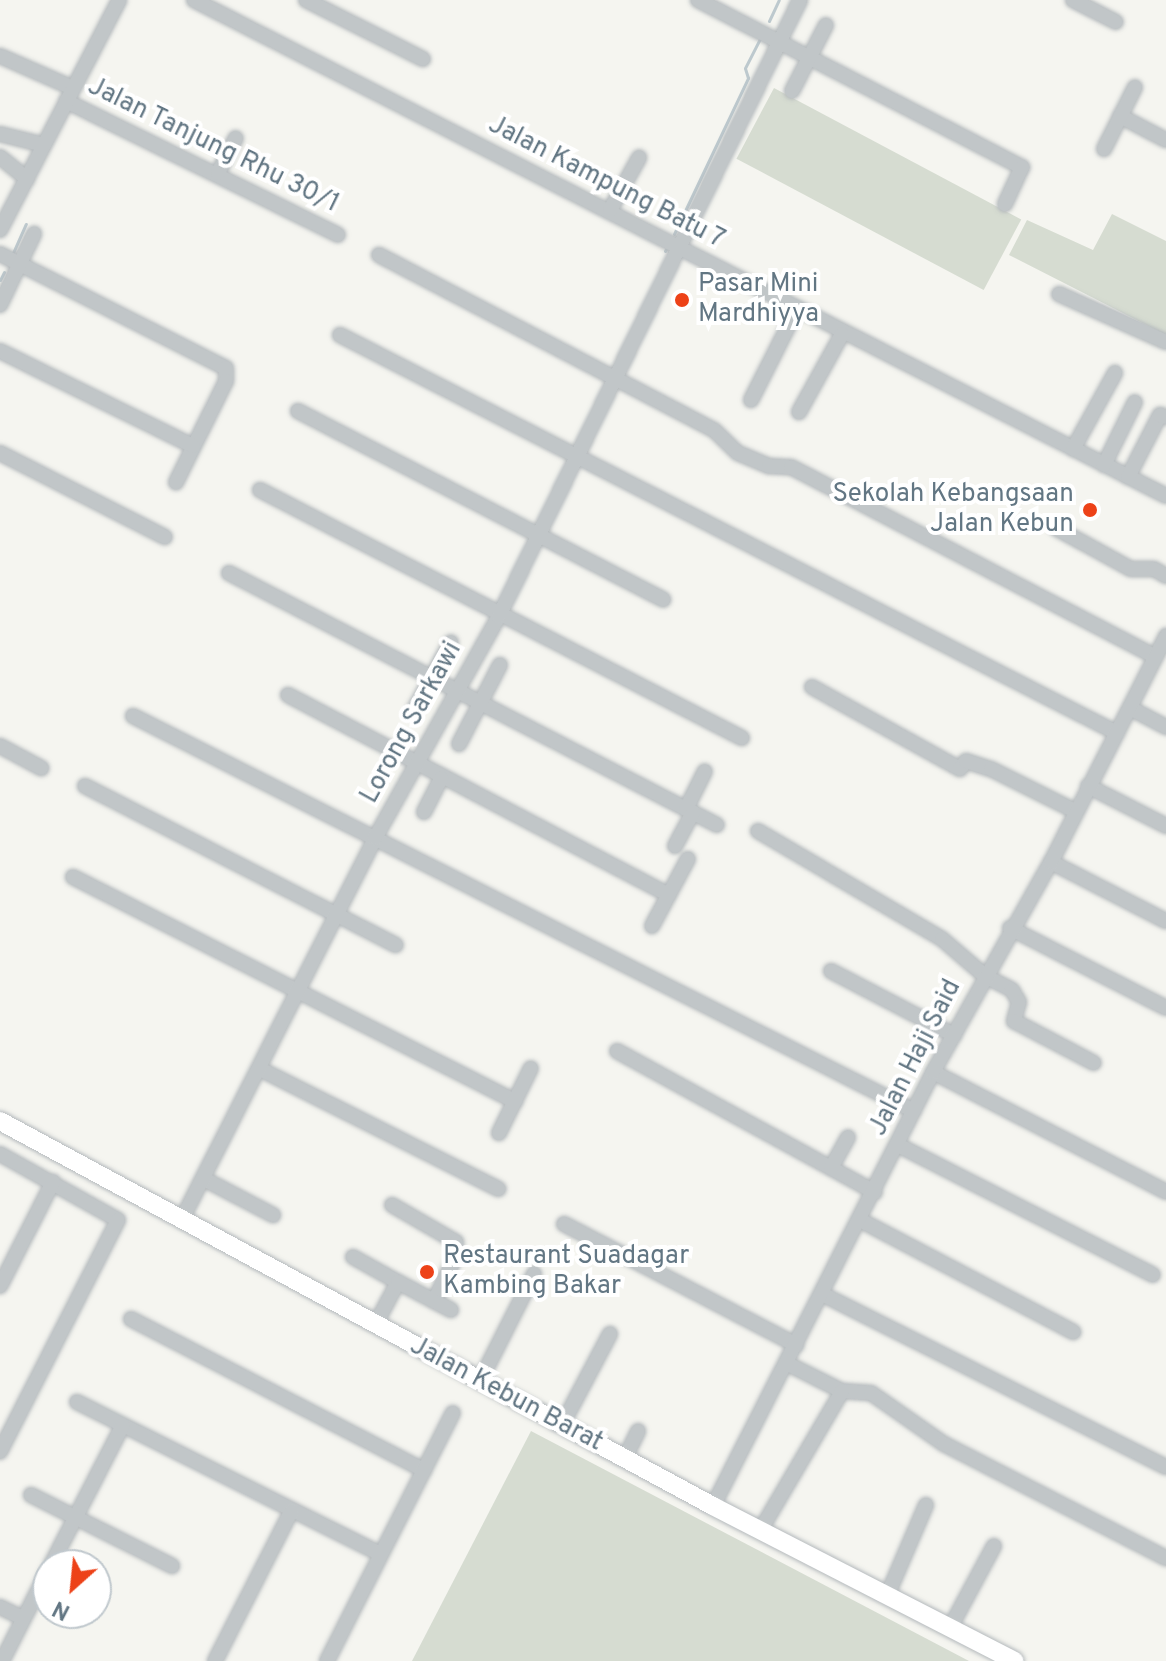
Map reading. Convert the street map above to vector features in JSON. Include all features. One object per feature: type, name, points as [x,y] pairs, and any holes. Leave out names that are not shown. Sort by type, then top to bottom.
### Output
[{"type":"main road","name":"Jalan Kebun Barat","points":[[0,1121],[713,1506],[1015,1661]]},
{"type":"street","points":[[0,230],[119,0]]},
{"type":"street","name":"Jalan Kampung Batu 7","points":[[194,0],[610,210],[796,311],[1166,496]]},
{"type":"street","points":[[306,0],[423,59]]},
{"type":"street","points":[[698,0],[1022,167],[1005,204]]},
{"type":"street","name":"Lorong Sarkawi","points":[[181,1221],[375,838],[499,616],[576,458],[612,375],[800,0]]},
{"type":"street","points":[[1073,0],[1116,22]]},
{"type":"street","points":[[792,91],[826,25]]},
{"type":"street","name":"Jalan Tanjung Rhu 30/1","points":[[0,56],[338,235]]},
{"type":"street","points":[[1104,149],[1135,87]]},
{"type":"street","points":[[1120,116],[1166,140]]},
{"type":"street","points":[[0,134],[44,145]]},
{"type":"street","points":[[218,173],[236,138]]},
{"type":"street","points":[[0,157],[27,179]]},
{"type":"street","points":[[610,210],[639,158]]},
{"type":"street","points":[[0,305],[34,234]]},
{"type":"street","points":[[0,254],[226,368],[226,381],[176,482]]},
{"type":"street","points":[[379,255],[714,430],[738,453],[769,466],[791,467],[1156,657]]},
{"type":"street","points":[[1059,294],[1166,342]]},
{"type":"street","points":[[751,400],[796,311]]},
{"type":"street","points":[[799,412],[842,334]]},
{"type":"street","points":[[340,335],[1117,733]]},
{"type":"street","points":[[0,351],[193,446]]},
{"type":"street","points":[[1073,449],[1115,373]]},
{"type":"street","points":[[1104,465],[1135,402]]},
{"type":"street","points":[[298,411],[537,537],[663,599]]},
{"type":"street","points":[[1128,477],[1160,415],[1166,417]]},
{"type":"street","points":[[0,453],[165,537]]},
{"type":"street","points":[[260,490],[499,616],[742,738]]},
{"type":"street","points":[[1056,528],[1140,573],[1154,569],[1166,576]]},
{"type":"street","points":[[229,573],[717,825]]},
{"type":"street","name":"Jalan Haji Said","points":[[713,1506],[875,1192],[933,1072],[1010,928],[1051,862],[1165,640]]},
{"type":"street","points":[[414,710],[451,642]]},
{"type":"street","points":[[459,744],[500,665]]},
{"type":"street","points":[[812,687],[960,769],[966,761],[991,769],[1075,811]]},
{"type":"street","points":[[288,695],[669,895]]},
{"type":"street","points":[[1130,708],[1166,727]]},
{"type":"street","points":[[133,716],[914,1111]]},
{"type":"street","points":[[0,746],[41,768]]},
{"type":"street","points":[[675,846],[705,771]]},
{"type":"street","points":[[424,812],[441,778]]},
{"type":"street","points":[[85,786],[144,823],[337,913],[396,945]]},
{"type":"street","points":[[1088,786],[1166,826]]},
{"type":"street","points":[[758,831],[942,939],[985,976],[1018,998],[1014,1021],[1094,1063]]},
{"type":"street","points":[[652,926],[688,859]]},
{"type":"street","points":[[1051,862],[1166,921]]},
{"type":"street","points":[[73,877],[515,1101]]},
{"type":"street","points":[[1010,928],[1166,1008]]},
{"type":"street","points":[[831,971],[954,1035]]},
{"type":"street","points":[[617,1051],[875,1192]]},
{"type":"street","points":[[499,1133],[531,1068]]},
{"type":"street","points":[[260,1069],[499,1189]]},
{"type":"street","points":[[933,1072],[1166,1192]]},
{"type":"street","points":[[831,1168],[848,1137]]},
{"type":"street","points":[[898,1145],[1153,1275]]},
{"type":"street","points":[[0,1154],[118,1220],[0,1452]]},
{"type":"street","points":[[204,1179],[273,1215]]},
{"type":"street","points":[[0,1286],[53,1182]]},
{"type":"street","points":[[392,1205],[456,1242],[455,1258],[434,1301]]},
{"type":"street","points":[[860,1220],[1073,1332]]},
{"type":"street","points":[[564,1224],[796,1345]]},
{"type":"street","points":[[353,1257],[451,1310]]},
{"type":"street","points":[[480,1381],[534,1274]]},
{"type":"street","points":[[375,1325],[398,1282]]},
{"type":"street","points":[[822,1294],[1166,1467]]},
{"type":"street","points":[[131,1319],[424,1470]]},
{"type":"street","points":[[562,1425],[610,1334]]},
{"type":"street","points":[[786,1363],[842,1391],[871,1393],[944,1444],[1166,1558]]},
{"type":"street","points":[[760,1531],[842,1391]]},
{"type":"street","points":[[77,1402],[381,1554]]},
{"type":"street","points":[[327,1661],[453,1413]]},
{"type":"street","points":[[59,1549],[123,1425]]},
{"type":"street","points":[[625,1458],[638,1431]]},
{"type":"street","points":[[31,1495],[172,1566]]},
{"type":"street","points":[[887,1596],[926,1505]]},
{"type":"street","points":[[215,1661],[292,1510]]},
{"type":"street","points":[[950,1628],[994,1546]]},
{"type":"street","points":[[2,1661],[32,1601]]},
{"type":"street","points":[[0,1607],[23,1618]]},
{"type":"shaded area","points":[[774,88],[1021,219],[984,290],[736,159]]},
{"type":"shaded area","points":[[1112,214],[1166,241],[1166,335],[1009,255],[1027,220],[1093,250]]},
{"type":"shaded area","points":[[531,1431],[969,1661],[412,1661]]},
{"type":"waterway","points":[[769,21],[779,0]]},
{"type":"waterway","points":[[674,234],[748,78],[745,68],[761,37]]},
{"type":"waterway","points":[[12,255],[26,224]]},
{"type":"waterway","points":[[0,280],[4,272]]},
{"type":"place","name":"Pasar Mini Mardhiyya","points":[[682,300]]},
{"type":"place","name":"Sekolah Kebangsaan Jalan Kebun","points":[[1090,510]]},
{"type":"place","name":"Restaurant Suadagar Kambing Bakar","points":[[427,1272]]}]
